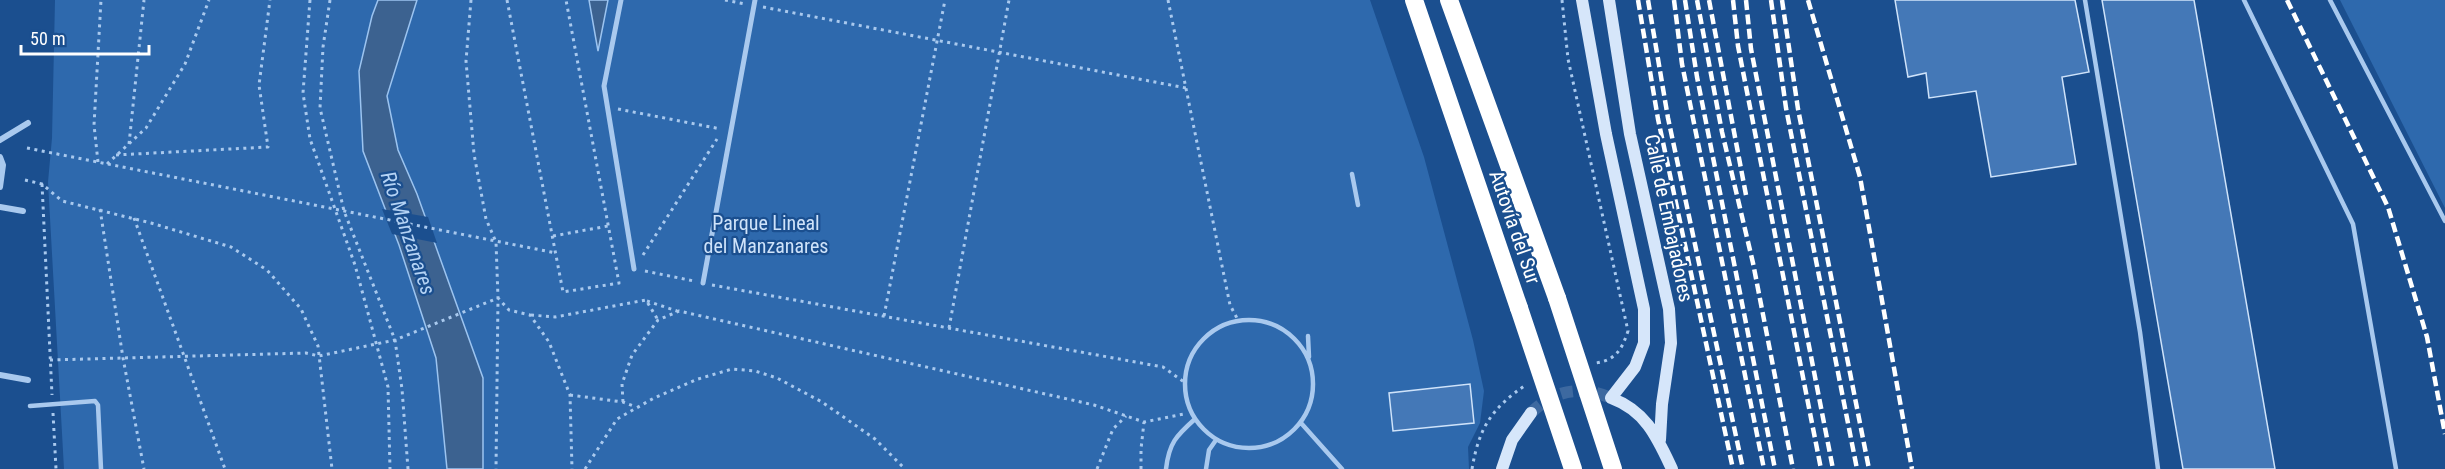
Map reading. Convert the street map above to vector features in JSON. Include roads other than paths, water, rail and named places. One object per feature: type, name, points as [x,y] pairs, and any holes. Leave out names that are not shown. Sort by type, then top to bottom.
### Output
[{"type":"highway","name":"Autovía del Sur","points":[[1414,0],[1573,469]]},
{"type":"highway","points":[[1449,0],[1487,102]]},
{"type":"highway","points":[[1458,0],[1487,102]]},
{"type":"highway","name":"Autovía del Sur","points":[[1487,102],[1557,298],[1613,469]]},
{"type":"main road","points":[[1582,0],[1606,134],[1644,309],[1644,343],[1635,367],[1611,398],[1640,414],[1648,423],[1672,469]]},
{"type":"main road","name":"Calle de Embajadores","points":[[1609,0],[1630,134],[1670,309],[1671,343],[1662,404],[1660,444]]},
{"type":"main road","points":[[1502,469],[1512,440],[1531,413]]},
{"type":"street","points":[[621,0],[604,86],[634,268]]},
{"type":"street","points":[[703,283],[755,3]]},
{"type":"street","points":[[0,140],[28,123]]},
{"type":"street","points":[[0,157],[3,165],[0,187]]},
{"type":"street","points":[[0,207],[23,211]]},
{"type":"street","points":[[0,375],[28,380]]},
{"type":"lane","points":[[2085,0],[2140,332],[2158,469]]},
{"type":"lane","points":[[2244,0],[2352,224],[2396,469]]},
{"type":"lane","points":[[2330,0],[2445,221]]},
{"type":"lane","points":[[1352,174],[1358,204]]},
{"type":"lane","points":[[1308,336],[1309,360],[1314,382],[1311,404],[1301,423],[1285,438],[1265,447],[1243,449],[1216,440],[1203,430],[1195,419],[1185,397],[1184,382],[1189,361],[1200,342],[1217,328],[1238,320],[1269,323],[1283,330],[1299,343],[1309,360]]},
{"type":"lane","points":[[30,405],[90,400],[98,405],[101,469]]},
{"type":"lane","points":[[1166,469],[1168,450],[1177,434],[1195,419]]},
{"type":"lane","points":[[1301,423],[1342,469]]},
{"type":"lane","points":[[1206,469],[1209,450],[1216,440]]},
{"type":"water","name":"Río Manzanares","points":[[378,0],[417,0],[387,96],[398,150],[417,194],[483,378],[483,469],[447,469],[436,358],[399,245],[363,151],[359,71]]},
{"type":"water","points":[[589,0],[608,0],[598,51]]},
{"type":"tunnel","points":[[1531,413],[1549,399],[1568,392],[1589,392],[1611,398]]},
{"type":"railway","points":[[1638,0],[1658,119],[1733,469]]},
{"type":"railway","points":[[1648,0],[1668,118],[1743,469]]},
{"type":"railway","points":[[1674,0],[1682,64],[1764,469]]},
{"type":"railway","points":[[1685,0],[1697,77],[1775,469]]},
{"type":"railway","points":[[1697,0],[1722,132],[1753,263],[1793,469]]},
{"type":"railway","points":[[1709,0],[1746,195]]},
{"type":"railway","points":[[1733,0],[1738,46],[1821,469]]},
{"type":"railway","points":[[1746,0],[1751,49],[1833,469]]},
{"type":"railway","points":[[1771,0],[1786,108],[1857,469]]},
{"type":"railway","points":[[1782,0],[1798,109],[1869,469]]},
{"type":"railway","points":[[1808,0],[1860,177],[1912,469]]},
{"type":"railway","points":[[2287,0],[2388,207],[2427,337],[2445,434]]},
{"type":"park label","name":"Parque Lineal del Manzanares","points":[[766,234]]}]
